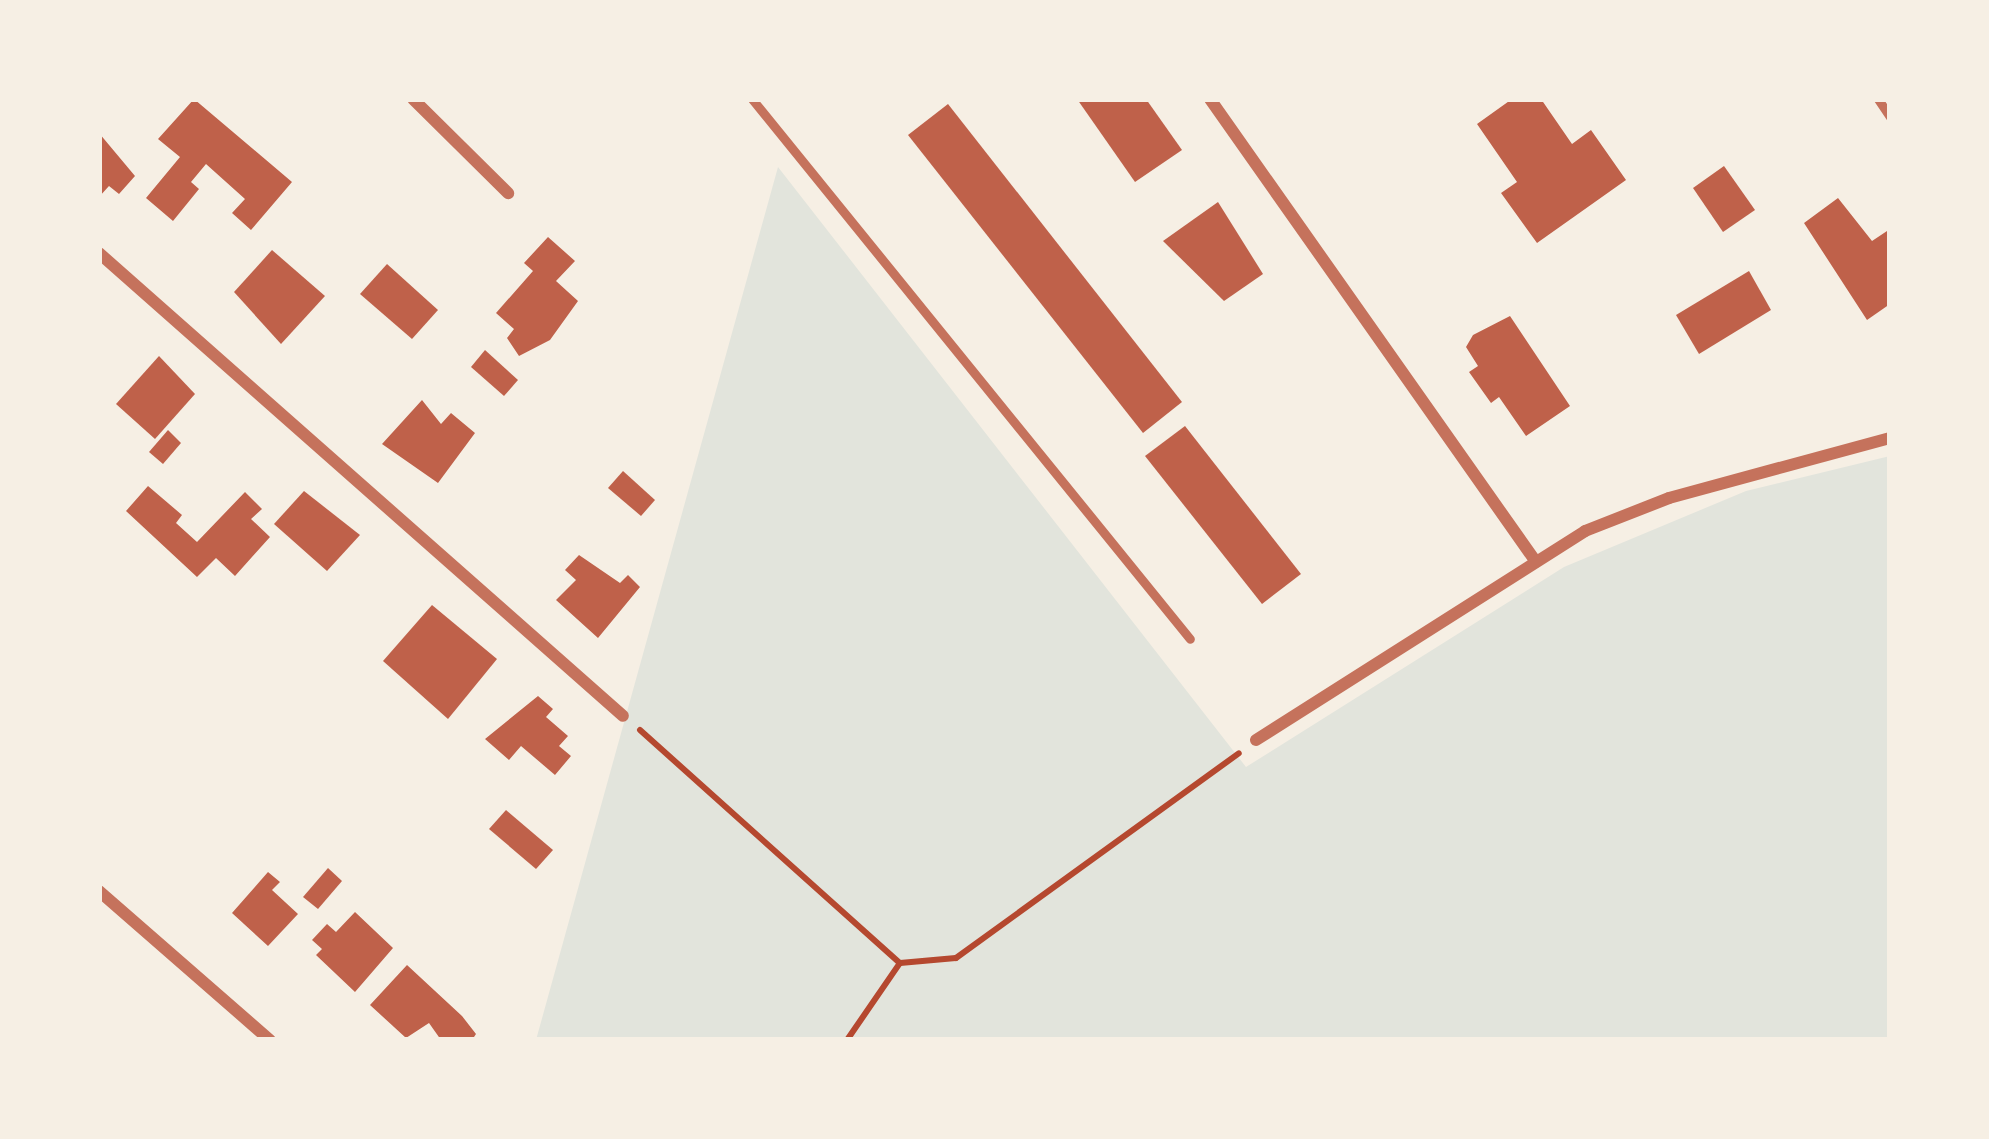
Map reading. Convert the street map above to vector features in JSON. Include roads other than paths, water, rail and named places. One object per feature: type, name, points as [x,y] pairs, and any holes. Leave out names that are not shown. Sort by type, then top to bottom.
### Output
[{"type":"street","points":[[413,99],[508,193]]},
{"type":"street","points":[[1210,99],[1535,562]]},
{"type":"street","points":[[99,253],[623,716]]},
{"type":"street","points":[[1256,740],[1535,562],[1669,497],[1890,438]]},
{"type":"street","points":[[99,891],[270,1040]]},
{"type":"lane","points":[[752,99],[1190,639]]},
{"type":"lane","points":[[1878,99],[1890,117]]}]
